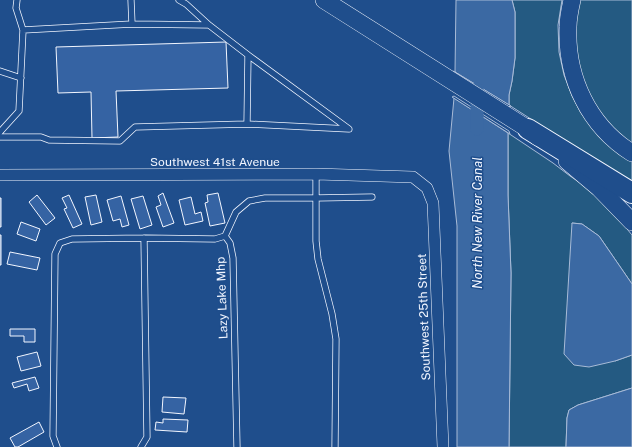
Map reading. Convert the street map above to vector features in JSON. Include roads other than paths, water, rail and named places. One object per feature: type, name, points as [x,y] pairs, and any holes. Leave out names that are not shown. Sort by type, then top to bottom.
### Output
[{"type":"highway","points":[[528,129],[632,193]]},
{"type":"main road","points":[[324,0],[528,129],[599,188],[632,222]]},
{"type":"main road","points":[[572,0],[568,26],[568,53],[574,80],[585,104],[601,126],[620,145],[632,153]]},
{"type":"street","name":"Southwest 41st Avenue","points":[[0,175],[316,174],[413,177],[426,188]]},
{"type":"street","name":"Southwest 25th Street","points":[[426,188],[433,202],[443,447]]},
{"type":"lane","points":[[0,132],[19,111],[23,30],[16,8],[17,0]]},
{"type":"lane","points":[[131,0],[132,24]]},
{"type":"lane","points":[[0,137],[42,137],[49,140],[120,141],[134,127],[247,124],[349,129],[248,55],[209,25],[186,4],[179,0]]},
{"type":"lane","points":[[23,30],[132,24],[209,25]]},
{"type":"lane","points":[[247,124],[248,55]]},
{"type":"lane","points":[[0,71],[21,78]]},
{"type":"lane","points":[[316,174],[316,241],[318,259],[332,314],[336,339],[335,447]]},
{"type":"lane","points":[[58,447],[53,436],[55,254],[60,242],[72,239],[144,238],[215,240],[225,236],[236,212],[249,201],[265,198],[372,197]]},
{"type":"lane","name":"Lazy Lake Mhp","points":[[225,236],[230,243],[233,258],[237,447]]},
{"type":"lane","points":[[141,447],[147,437],[144,238]]},
{"type":"water","points":[[456,0],[512,0],[515,12],[515,58],[509,95],[509,105],[455,72]]},
{"type":"water","points":[[454,98],[508,133],[508,195],[511,273],[509,447],[457,447],[457,226],[449,151]]},
{"type":"water","points":[[572,223],[582,224],[599,236],[632,284],[632,355],[615,361],[589,367],[574,365],[564,354]]},
{"type":"water","points":[[632,388],[632,447],[566,447],[567,418],[569,410],[578,405]]},
{"type":"waterway","name":"North New River Canal","points":[[477,89],[477,129]]}]
